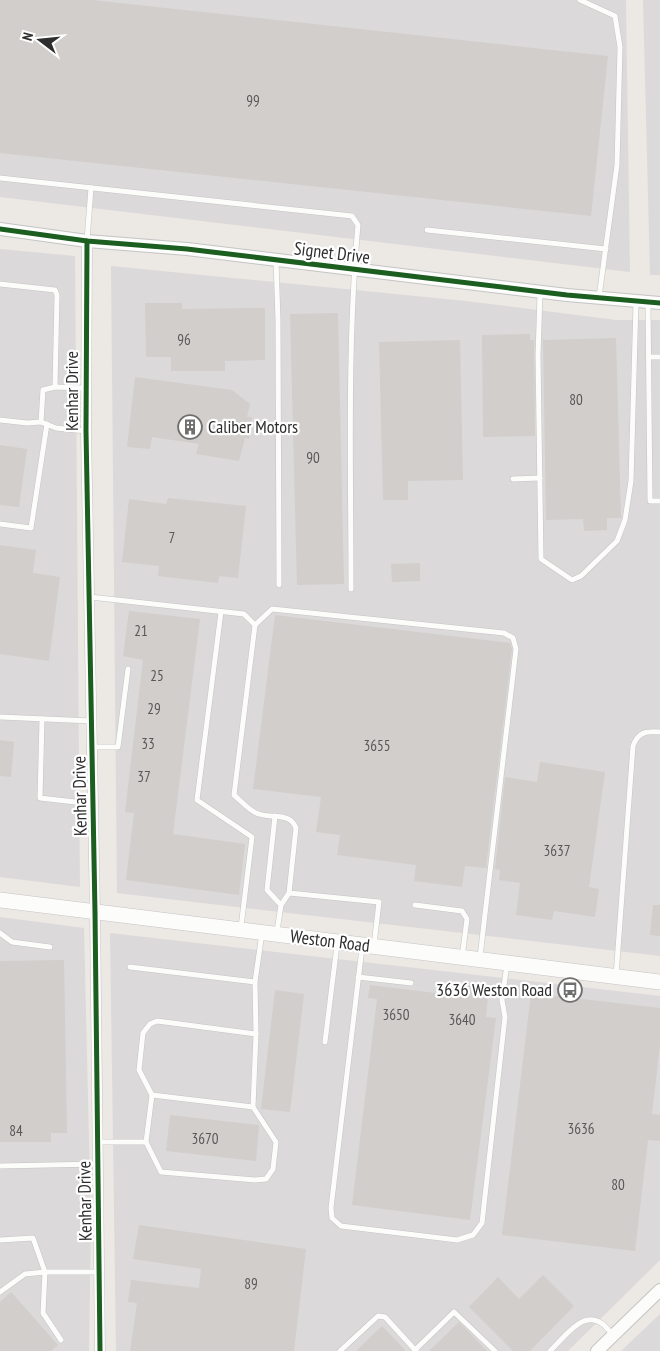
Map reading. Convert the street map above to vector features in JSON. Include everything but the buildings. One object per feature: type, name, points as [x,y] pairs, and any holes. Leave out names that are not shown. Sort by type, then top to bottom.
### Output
[{"type":"main road","name":"Weston Road","points":[[0,900],[660,982]]},
{"type":"street","name":"Signet Drive","points":[[0,229],[87,241],[187,249],[540,292],[648,303]]},
{"type":"street","name":"Kenhar Drive","points":[[87,241],[86,431],[94,804],[100,1351]]},
{"type":"street","points":[[597,1351],[660,1290]]},
{"type":"lane","points":[[580,0],[615,16],[620,47],[617,166],[599,298]]},
{"type":"lane","points":[[0,178],[352,216],[358,225],[354,270],[351,353],[351,589]]},
{"type":"lane","points":[[87,241],[91,188]]},
{"type":"lane","points":[[427,230],[606,249]]},
{"type":"lane","points":[[276,260],[279,585]]},
{"type":"lane","points":[[0,284],[55,290],[57,295],[54,387]]},
{"type":"lane","points":[[540,292],[538,356],[541,559],[572,580],[581,576],[618,541],[626,520],[648,303]]},
{"type":"lane","points":[[648,303],[650,501],[660,501]]},
{"type":"lane","points":[[649,357],[660,357]]},
{"type":"lane","points":[[41,422],[43,390],[54,387],[86,388]]},
{"type":"lane","points":[[0,420],[27,423],[41,422],[56,428],[86,431]]},
{"type":"lane","points":[[0,524],[31,528],[47,424]]},
{"type":"lane","points":[[513,479],[540,478]]},
{"type":"lane","points":[[90,597],[244,614],[255,625]]},
{"type":"lane","points":[[277,934],[280,906],[289,893],[296,828],[294,822],[289,818],[257,814],[234,795],[255,625],[272,609],[504,633],[513,638],[516,649],[479,960]]},
{"type":"lane","points":[[221,612],[197,800],[252,837],[241,930]]},
{"type":"lane","points":[[93,747],[118,747],[128,669]]},
{"type":"lane","points":[[0,717],[92,721]]},
{"type":"lane","points":[[42,719],[40,798],[94,804]]},
{"type":"lane","points":[[616,976],[633,746],[641,734],[648,731],[660,732]]},
{"type":"lane","points":[[275,816],[268,890],[280,906]]},
{"type":"lane","points":[[289,893],[379,902],[358,977],[331,1208],[332,1218],[341,1226],[457,1240],[473,1235],[482,1223],[505,1017],[502,1000],[507,963]]},
{"type":"lane","points":[[415,905],[462,911],[466,914],[462,957]]},
{"type":"lane","points":[[256,1034],[157,1021],[150,1024],[143,1034],[139,1070],[152,1095],[146,1142],[162,1172],[266,1180],[273,1169],[276,1142],[253,1107],[256,1034],[254,982],[262,932]]},
{"type":"lane","points":[[0,933],[12,942],[50,946]]},
{"type":"lane","points":[[325,1042],[338,942]]},
{"type":"lane","points":[[130,967],[254,982]]},
{"type":"lane","points":[[358,977],[411,983]]},
{"type":"lane","points":[[152,1095],[253,1107]]},
{"type":"lane","points":[[98,1142],[146,1142]]},
{"type":"lane","points":[[0,1166],[98,1164]]},
{"type":"lane","points":[[0,1240],[33,1238],[46,1272],[43,1312],[61,1340]]},
{"type":"lane","points":[[0,1292],[25,1274],[99,1272]]},
{"type":"lane","points":[[340,1351],[378,1316],[385,1317],[416,1351],[454,1312],[495,1351]]},
{"type":"lane","points":[[550,1351],[580,1322],[587,1319],[596,1320],[613,1335]]},
{"type":"shaded area","points":[[0,0],[626,0],[630,272],[0,197]]},
{"type":"shaded area","points":[[643,0],[660,0],[660,275],[650,275]]},
{"type":"shaded area","points":[[0,249],[75,256],[80,887],[0,877]]},
{"type":"shaded area","points":[[111,266],[466,301],[616,320],[660,320],[660,956],[117,893]]},
{"type":"shaded area","points":[[0,917],[84,928],[91,1224],[89,1351],[0,1351]]},
{"type":"shaded area","points":[[110,933],[660,996],[660,1260],[568,1351],[116,1351]]},
{"type":"shaded area","points":[[660,1314],[660,1351],[621,1351]]},
{"type":"cycle path","points":[[0,229],[87,241],[187,249],[567,295],[660,303]]},
{"type":"cycle path","points":[[87,241],[86,431],[95,912],[100,1351]]},
{"type":"place","name":"Caliber Motors","points":[[190,427]]},
{"type":"place","name":"3636 Weston Road","points":[[570,990]]}]
